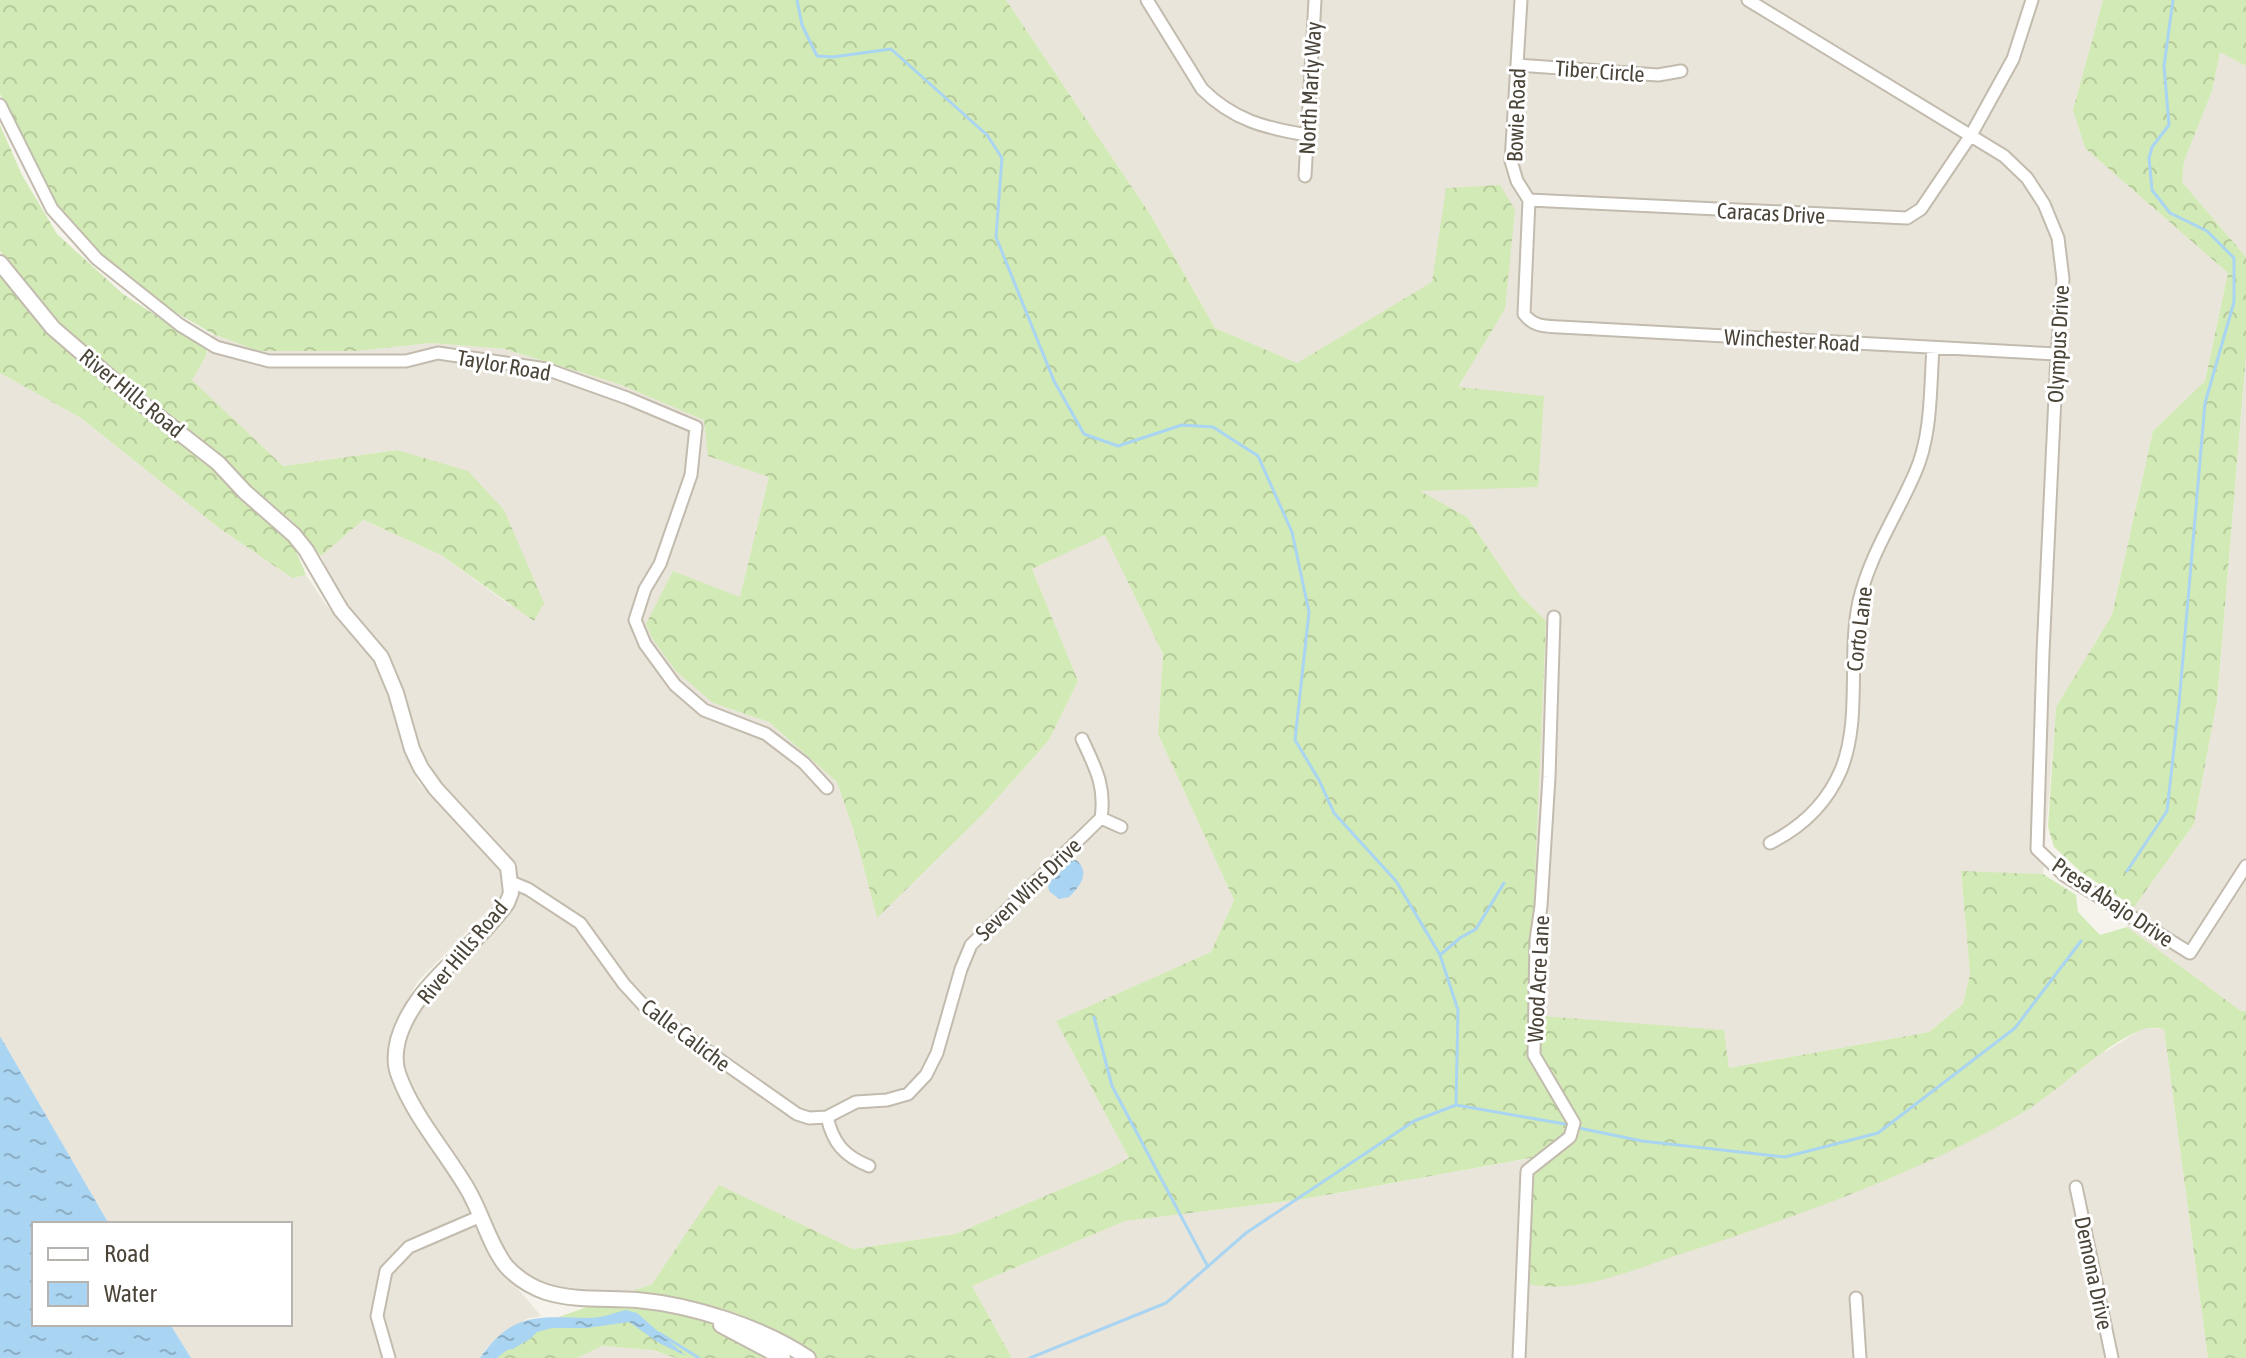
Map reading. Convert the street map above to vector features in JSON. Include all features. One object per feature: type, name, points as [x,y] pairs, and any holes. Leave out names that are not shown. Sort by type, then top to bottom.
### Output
[{"type":"street","points":[[1147,0],[1202,89],[1211,98],[1236,117],[1252,124],[1307,135]]},
{"type":"street","name":"North Marly Way","points":[[1305,176],[1315,0]]},
{"type":"street","name":"Bowie Road","points":[[1521,0],[1511,161],[1517,181],[1529,200],[1524,314],[1529,321]]},
{"type":"street","name":"Olympus Drive","points":[[1748,0],[2004,156],[2027,178],[2044,204],[2058,238],[2063,279],[2043,653],[2037,849]]},
{"type":"street","points":[[1971,135],[2013,59],[2032,0]]},
{"type":"street","name":"Tiber Circle","points":[[1518,65],[1658,75],[1681,71]]},
{"type":"street","name":"Taylor Road","points":[[0,105],[52,209],[97,259],[180,325],[216,347],[269,361],[406,361],[438,353],[546,369],[696,427],[691,475],[660,564],[645,589],[635,620],[645,644],[675,685],[704,710],[766,734],[804,763],[827,788]]},
{"type":"street","name":"Caracas Drive","points":[[1529,200],[1907,218],[1921,209],[1971,135]]},
{"type":"street","name":"River Hills Road","points":[[0,263],[53,328],[126,391],[218,463],[245,492],[294,535],[341,610],[381,657],[421,768],[451,806],[508,867],[511,893],[500,913],[419,1001],[404,1024],[395,1058],[407,1094],[469,1191],[495,1249],[507,1267],[523,1282],[565,1297],[652,1302],[755,1328],[808,1358]]},
{"type":"street","name":"Winchester Road","points":[[1529,321],[1537,325],[1560,327],[2057,354]]},
{"type":"street","name":"Corto Lane","points":[[1770,843],[1798,826],[1817,808],[1841,768],[1850,731],[1855,629],[1860,598],[1877,548],[1920,459],[1926,432],[1933,348]]},
{"type":"street","name":"Wood Acre Lane","points":[[1519,1358],[1527,1171],[1570,1137],[1574,1123],[1534,1055],[1536,940],[1549,777],[1554,617]]},
{"type":"street","points":[[1082,739],[1104,798],[1101,818],[1121,827]]},
{"type":"street","name":"Seven Wins Drive","points":[[827,1117],[856,1102],[899,1097],[916,1087],[933,1065],[971,945],[1101,818]]},
{"type":"street","name":"Presa Abajo Drive","points":[[2037,849],[2064,875],[2190,953],[2246,866]]},
{"type":"street","name":"Calle Caliche","points":[[511,882],[528,889],[580,923],[624,984],[660,1020],[797,1114],[809,1118],[827,1117]]},
{"type":"street","points":[[827,1117],[831,1134],[841,1151],[869,1166]]},
{"type":"street","name":"Demona Drive","points":[[2076,1187],[2112,1358]]},
{"type":"street","points":[[389,1358],[377,1316],[386,1271],[409,1247],[481,1216]]},
{"type":"street","points":[[1856,1298],[1860,1358]]},
{"type":"street","name":"River Hills Road","points":[[700,1314],[783,1358]]},
{"type":"shaded area","points":[[1006,0],[2103,0],[2073,110],[2085,148],[2228,273],[2205,381],[2153,431],[2112,615],[2056,707],[2043,874],[1961,872],[1970,974],[1963,1004],[1929,1032],[1729,1068],[1723,1030],[1528,1016],[1546,621],[1520,595],[1467,517],[1418,490],[1458,387],[1505,309],[1447,188],[1433,282],[1297,363],[1215,328],[1150,214]]},
{"type":"shaded area","points":[[2220,51],[2246,66],[2246,257],[2182,182],[2184,161],[2212,91]]},
{"type":"shaded area","points":[[213,334],[258,351],[357,351],[431,343],[505,349],[619,384],[705,420],[709,456],[769,477],[740,598],[673,571],[713,703],[769,722],[837,782],[877,917],[985,812],[1049,740],[1078,681],[1032,569],[1105,534],[1163,654],[1158,734],[1234,900],[1211,952],[1056,1021],[1129,1158],[955,1234],[853,1249],[719,1186],[652,1284],[617,1296],[540,1285],[507,1256],[472,1183],[416,1098],[403,1072],[404,1048],[414,1022],[442,981],[514,908],[520,891],[516,869],[502,849],[433,776],[411,738],[405,695],[392,661],[342,598],[321,556],[362,520],[441,555],[512,607],[397,450],[283,466],[191,380],[206,356]]},
{"type":"shaded area","points":[[2246,355],[2246,1011],[2242,1012],[2127,927],[2134,907],[2194,824],[2217,701]]},
{"type":"shaded area","points":[[0,373],[81,418],[219,528],[292,578],[306,575],[326,605],[375,659],[418,782],[502,871],[505,886],[500,898],[418,981],[392,1028],[389,1059],[398,1094],[467,1200],[506,1275],[541,1316],[526,1319],[486,1348],[480,1358],[191,1358],[171,1326],[292,1326],[292,1222],[108,1222],[0,1036]]},
{"type":"shaded area","points":[[2143,1028],[2164,1029],[2208,1358],[1012,1358],[972,1286],[1125,1221],[1304,1199],[1531,1158],[1538,1169],[2107,1051]]},
{"type":"shaded area","points":[[602,1346],[653,1350],[676,1358],[577,1358]]},
{"type":"green space","points":[[0,0],[1006,0],[1150,214],[1215,328],[1297,363],[1432,282],[1446,188],[1500,185],[1515,210],[1505,309],[1458,387],[1544,396],[1538,487],[1420,491],[1467,517],[1520,595],[1546,621],[1529,1015],[1724,1030],[1729,1068],[1929,1032],[1963,1004],[1970,974],[1961,871],[2043,874],[2076,895],[2078,912],[2100,935],[2127,927],[2241,1011],[2246,1011],[2246,1358],[2208,1358],[2164,1029],[2146,1028],[2094,1058],[2022,1113],[1940,1156],[1769,1225],[1586,1283],[1567,1286],[1529,1284],[1531,1183],[1538,1169],[1530,1158],[1304,1199],[1125,1221],[972,1286],[1012,1358],[676,1358],[653,1350],[602,1346],[577,1358],[480,1358],[536,1325],[652,1284],[719,1185],[853,1249],[955,1234],[1129,1158],[1056,1021],[1211,952],[1234,900],[1158,734],[1163,654],[1105,535],[1032,569],[1078,681],[1049,740],[985,812],[877,918],[856,838],[837,782],[769,722],[713,703],[676,671],[652,638],[646,624],[673,571],[740,597],[769,477],[708,456],[704,420],[619,384],[505,349],[431,343],[357,351],[258,351],[213,334],[170,309],[99,252],[54,204],[0,94]]},
{"type":"green space","points":[[2103,0],[2246,0],[2246,66],[2220,52],[2212,91],[2184,161],[2182,182],[2246,257],[2246,355],[2217,701],[2194,824],[2134,907],[2081,872],[2054,847],[2048,827],[2056,707],[2112,615],[2153,431],[2205,381],[2228,273],[2085,148],[2073,110]]},
{"type":"green space","points":[[0,125],[22,175],[57,234],[123,294],[207,349],[192,380],[283,466],[397,450],[468,471],[504,510],[544,603],[534,621],[441,555],[363,520],[321,556],[291,520],[66,332],[24,285],[0,251]]},
{"type":"green space","points":[[0,270],[35,319],[217,472],[292,542],[306,575],[292,578],[219,528],[81,418],[0,373]]},
{"type":"water","points":[[1076,860],[1083,869],[1082,879],[1069,897],[1059,899],[1049,891],[1048,884],[1070,861]]},
{"type":"water","points":[[0,1036],[108,1222],[32,1222],[32,1326],[171,1326],[191,1358],[0,1358]]},
{"type":"water","points":[[626,1310],[637,1313],[686,1356],[659,1343],[629,1322],[587,1328],[552,1328],[537,1332],[497,1358],[480,1358],[504,1332],[528,1320],[594,1318]]},
{"type":"waterway","points":[[797,0],[802,25],[817,56],[833,57],[891,49],[987,135],[1002,158],[996,237],[1054,381],[1084,434],[1118,446],[1182,425],[1213,427],[1258,456],[1292,532],[1309,612],[1295,740],[1334,813],[1396,881],[1440,955],[1458,1010],[1456,1105]]},
{"type":"waterway","points":[[2127,871],[2167,811],[2205,403],[2234,302],[2234,258],[2207,231],[2170,213],[2152,190],[2149,158],[2152,147],[2169,125],[2164,66],[2173,0]]},
{"type":"waterway","points":[[1440,955],[1476,929],[1504,883]]},
{"type":"waterway","points":[[1579,1128],[1642,1141],[1785,1157],[1878,1133],[2015,1028],[2081,941]]},
{"type":"waterway","points":[[1094,1017],[1112,1086],[1208,1267]]},
{"type":"waterway","points":[[1030,1358],[1166,1303],[1246,1233],[1414,1121],[1456,1105],[1565,1124]]},
{"type":"waterway","points":[[659,1333],[699,1358]]}]
